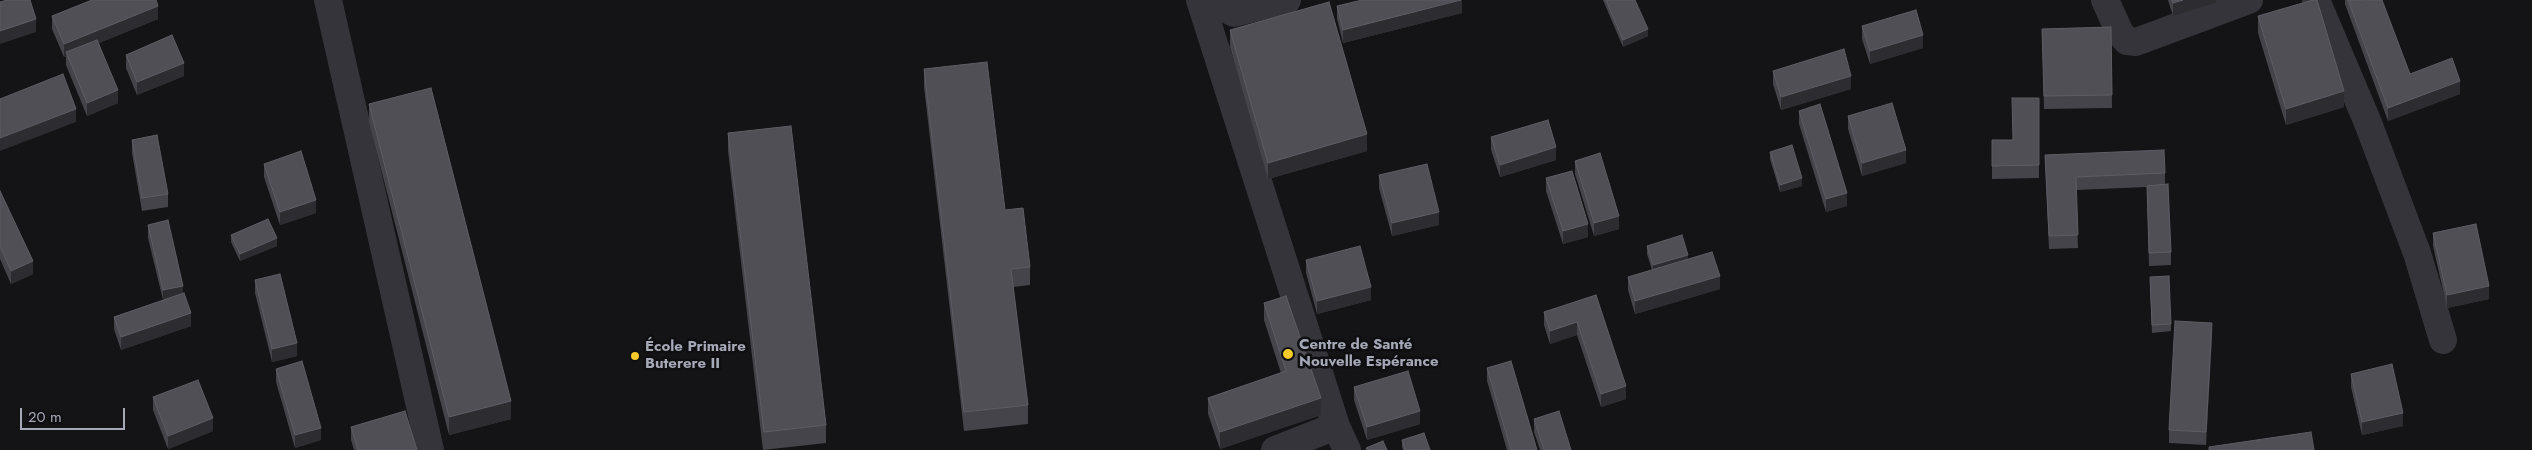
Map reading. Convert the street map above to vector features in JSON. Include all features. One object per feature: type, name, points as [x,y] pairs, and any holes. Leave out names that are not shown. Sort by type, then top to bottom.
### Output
[{"type":"street","points":[[328,0],[430,450]]},
{"type":"street","points":[[1200,0],[1336,426],[1347,450]]},
{"type":"street","points":[[1210,0],[1234,13],[1287,0]]},
{"type":"street","points":[[2105,0],[2120,33],[2127,41],[2136,42],[2249,0]]},
{"type":"street","points":[[2316,0],[2368,123],[2414,244],[2443,340]]},
{"type":"street","points":[[1275,450],[1336,426]]},
{"type":"building","points":[[7,0],[30,0],[36,19],[0,31],[0,2]]},
{"type":"building","points":[[92,0],[156,0],[158,6],[64,44],[52,16]]},
{"type":"building","points":[[1362,0],[1461,0],[1343,30],[1337,6]]},
{"type":"building","points":[[1606,0],[1635,0],[1648,29],[1623,40]]},
{"type":"building","points":[[2172,0],[2183,0],[2173,3]]},
{"type":"building","points":[[2317,0],[2344,91],[2286,109],[2258,16]]},
{"type":"building","points":[[2348,0],[2382,0],[2410,74],[2452,58],[2460,81],[2388,108]]},
{"type":"building","points":[[1329,2],[1367,134],[1268,163],[1230,30]]},
{"type":"building","points":[[1916,10],[1923,35],[1870,51],[1862,26]]},
{"type":"building","points":[[2111,27],[2112,95],[2044,96],[2042,29]]},
{"type":"building","points":[[172,35],[184,63],[137,82],[126,55]]},
{"type":"building","points":[[97,40],[118,90],[87,103],[66,52]]},
{"type":"building","points":[[1844,49],[1851,76],[1781,97],[1773,71]]},
{"type":"building","points":[[987,62],[1005,210],[1023,208],[1030,267],[1011,269],[1028,405],[964,412],[924,69]]},
{"type":"building","points":[[63,74],[76,109],[0,138],[0,99]]},
{"type":"building","points":[[431,88],[511,401],[449,417],[369,104]]},
{"type":"building","points":[[2012,98],[2039,98],[2039,165],[1992,166],[1992,140],[2013,140]]},
{"type":"building","points":[[1892,103],[1906,150],[1862,163],[1848,116]]},
{"type":"building","points":[[1820,104],[1847,193],[1826,199],[1799,111]]},
{"type":"building","points":[[1548,120],[1556,147],[1500,165],[1491,137]]},
{"type":"building","points":[[791,126],[826,425],[764,432],[728,133]]},
{"type":"building","points":[[157,135],[168,194],[142,198],[132,140]]},
{"type":"building","points":[[1792,145],[1802,178],[1780,185],[1770,152]]},
{"type":"building","points":[[2164,150],[2165,173],[2076,177],[2078,235],[2049,236],[2045,155]]},
{"type":"building","points":[[301,151],[316,200],[280,212],[264,164]]},
{"type":"building","points":[[1600,153],[1619,216],[1594,223],[1575,161]]},
{"type":"building","points":[[1427,164],[1439,212],[1392,223],[1379,175]]},
{"type":"building","points":[[1572,171],[1588,224],[1563,231],[1546,178]]},
{"type":"building","points":[[2168,184],[2171,252],[2149,253],[2147,186]]},
{"type":"building","points":[[0,191],[33,261],[11,271],[0,246]]},
{"type":"building","points":[[268,219],[277,238],[240,254],[231,235]]},
{"type":"building","points":[[168,220],[183,286],[163,290],[148,225]]},
{"type":"building","points":[[2476,224],[2489,286],[2447,295],[2433,233]]},
{"type":"building","points":[[1682,235],[1688,255],[1653,265],[1647,246]]},
{"type":"building","points":[[1360,246],[1371,287],[1317,301],[1306,260]]},
{"type":"building","points":[[1712,252],[1720,276],[1635,301],[1628,277]]},
{"type":"building","points":[[280,274],[297,343],[272,349],[255,280]]},
{"type":"building","points":[[2169,276],[2171,324],[2152,325],[2150,277]]},
{"type":"building","points":[[184,293],[191,313],[121,337],[114,317]]},
{"type":"building","points":[[1596,295],[1626,386],[1601,394],[1577,322],[1550,331],[1544,312]]},
{"type":"building","name":"Centre de Santé Nouvelle Espérance","points":[[1286,296],[1321,398],[1220,432],[1208,398],[1286,371],[1264,303]]},
{"type":"building","points":[[2175,321],[2212,323],[2206,432],[2169,430]]},
{"type":"building","points":[[302,361],[321,428],[295,435],[276,369]]},
{"type":"building","points":[[1511,361],[1537,450],[1511,450],[1487,368]]},
{"type":"building","points":[[2392,364],[2403,413],[2362,422],[2351,374]]},
{"type":"building","points":[[1408,371],[1420,411],[1367,427],[1354,387]]},
{"type":"building","points":[[198,380],[213,418],[168,436],[153,397]]},
{"type":"building","points":[[405,411],[417,450],[358,450],[351,427]]},
{"type":"building","points":[[1559,411],[1571,450],[1544,450],[1534,419]]},
{"type":"building","points":[[2311,432],[2314,450],[2209,450],[2209,447]]},
{"type":"building","points":[[1424,433],[1430,450],[1405,450],[1402,440]]},
{"type":"building","points":[[1383,441],[1387,450],[1367,450],[1366,448]]},
{"type":"place","name":"Centre de Santé Nouvelle Espérance","points":[[1288,354]]},
{"type":"place","name":"École Primaire Buterere II","points":[[635,356]]}]
